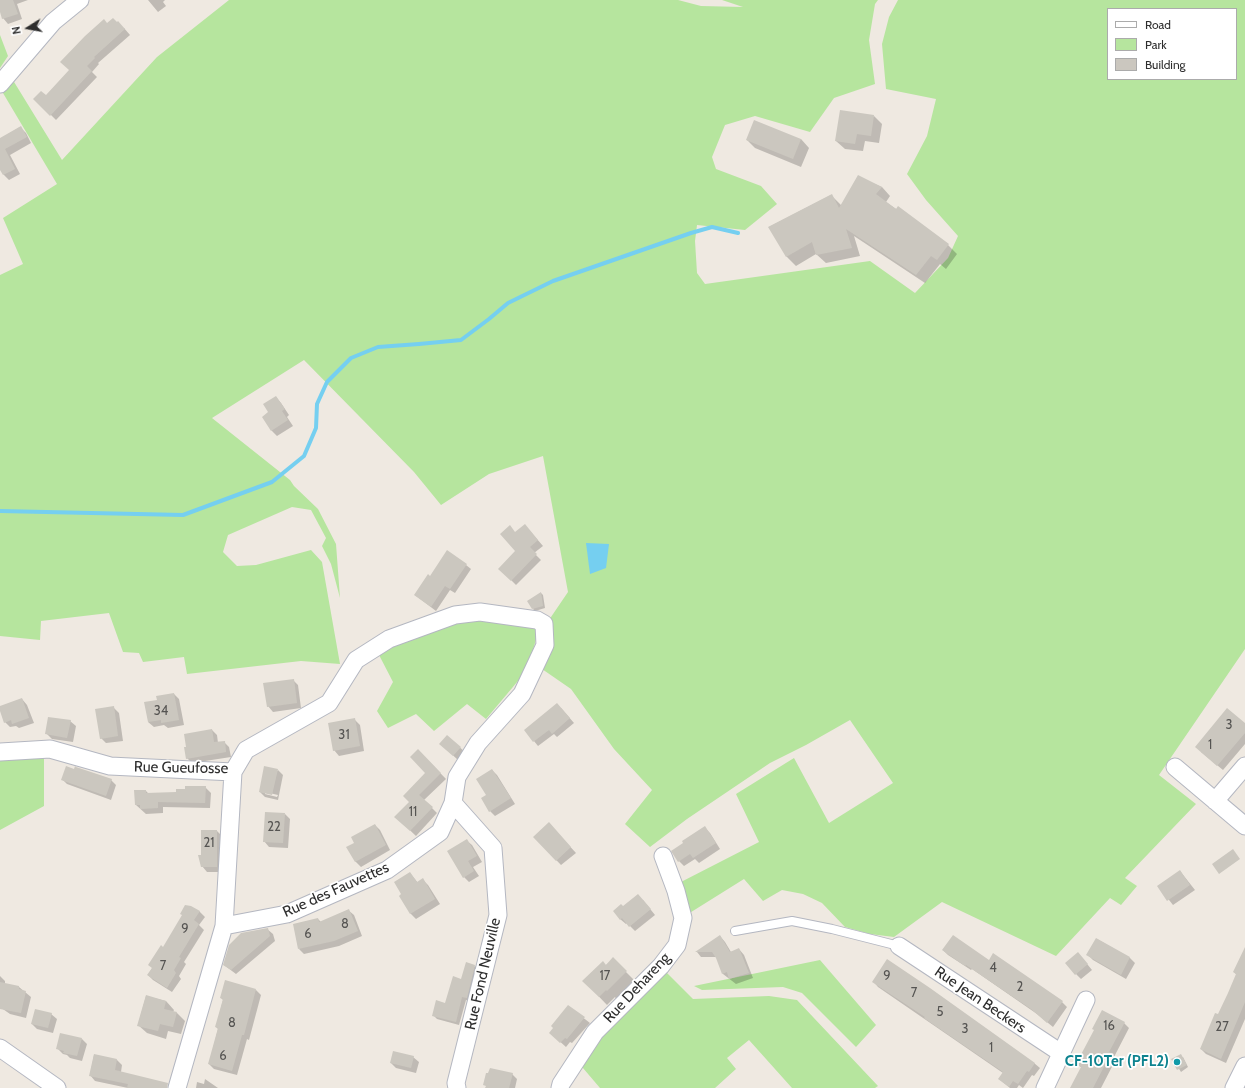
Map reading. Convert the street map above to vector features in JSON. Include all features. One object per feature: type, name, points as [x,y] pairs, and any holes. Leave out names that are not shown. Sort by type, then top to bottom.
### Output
[{"type":"street","points":[[0,84],[53,22],[80,0]]},
{"type":"street","name":"Rue Gueufosse","points":[[0,752],[50,749],[110,766],[233,772],[246,750],[330,703],[356,660],[389,639],[455,615],[480,612],[537,620],[544,624]]},
{"type":"street","name":"Rue des Fauvettes","points":[[224,926],[287,914],[387,870],[440,832],[453,802],[457,777],[478,743],[522,694],[544,645],[544,624]]},
{"type":"street","points":[[1215,801],[1245,766]]},
{"type":"street","points":[[1175,767],[1245,826]]},
{"type":"street","points":[[177,1088],[224,926],[233,772]]},
{"type":"street","name":"Rue Fond Neuville","points":[[453,802],[493,848],[498,915],[456,1083],[457,1088]]},
{"type":"street","name":"Rue Dehareng","points":[[560,1088],[561,1084],[595,1032],[661,966],[676,945],[683,918],[676,891],[663,856]]},
{"type":"street","name":"Rue Jean Beckers","points":[[899,946],[1061,1054]]},
{"type":"street","points":[[1045,1088],[1086,1000]]},
{"type":"street","points":[[0,1048],[57,1088]]},
{"type":"street","points":[[1234,1088],[1245,1066]]},
{"type":"lane","points":[[735,931],[792,921],[832,929],[899,946]]},
{"type":"green space","points":[[229,0],[678,0],[701,6],[743,7],[722,0],[878,0],[875,4],[869,40],[875,84],[834,98],[810,132],[755,116],[725,125],[712,157],[716,169],[761,186],[777,204],[745,230],[697,225],[695,241],[697,273],[705,284],[870,261],[915,293],[948,258],[958,236],[926,200],[907,174],[927,136],[936,99],[886,89],[882,44],[889,17],[898,0],[1245,0],[1245,649],[1159,775],[1196,804],[1125,878],[1137,886],[1121,905],[1110,898],[1056,956],[942,902],[894,937],[870,934],[845,927],[822,903],[803,894],[782,890],[763,901],[744,879],[688,914],[679,883],[759,842],[736,794],[794,758],[829,823],[893,783],[850,720],[770,763],[687,819],[650,847],[625,824],[652,790],[614,749],[571,689],[542,669],[548,651],[551,617],[568,592],[543,456],[489,474],[441,505],[414,472],[304,360],[212,418],[290,480],[294,486],[318,509],[336,544],[340,598],[331,564],[322,546],[326,538],[311,510],[292,507],[228,535],[223,552],[237,566],[256,565],[311,550],[322,562],[340,664],[301,661],[187,674],[184,657],[143,662],[139,653],[123,652],[109,613],[41,621],[40,640],[0,636],[0,275],[23,264],[3,218],[57,184],[0,88],[11,77],[62,160],[157,57]]},
{"type":"green space","points":[[0,35],[8,56],[0,68]]},
{"type":"green space","points":[[487,614],[539,628],[528,669],[486,719],[467,704],[434,731],[416,714],[388,728],[377,711],[393,682],[378,653],[455,620]]},
{"type":"green space","points":[[44,755],[44,806],[0,830],[0,758]]},
{"type":"green space","points":[[820,960],[876,1025],[856,1047],[802,993],[783,987],[702,990],[694,986]]},
{"type":"green space","points":[[664,970],[693,999],[769,996],[797,1000],[878,1086],[875,1088],[792,1088],[749,1040],[727,1058],[736,1069],[715,1088],[600,1088],[577,1061]]},
{"type":"water","points":[[586,543],[609,544],[606,568],[590,574]]},
{"type":"building","points":[[0,0],[13,0],[18,14],[2,19],[0,12]]},
{"type":"building","points":[[113,18],[125,29],[94,57],[95,58],[87,66],[92,71],[50,116],[33,99],[41,91],[46,95],[69,70],[60,62],[85,36],[104,19],[107,23]]},
{"type":"building","points":[[840,110],[874,115],[871,136],[857,134],[855,144],[835,141]]},
{"type":"building","points":[[754,120],[801,139],[793,159],[746,140]]},
{"type":"building","points":[[21,126],[27,137],[5,149],[15,169],[3,175],[0,170],[0,138]]},
{"type":"building","points":[[858,175],[882,187],[876,194],[896,209],[898,206],[949,244],[937,260],[931,256],[916,275],[846,229],[852,248],[816,255],[812,242],[786,257],[768,227],[832,194],[839,208]]},
{"type":"building","points":[[276,396],[285,409],[282,411],[288,420],[271,431],[262,417],[268,412],[263,404]]},
{"type":"building","points":[[525,524],[538,540],[530,547],[537,554],[511,581],[498,569],[515,551],[500,534],[510,525],[515,532]]},
{"type":"building","points":[[447,550],[467,564],[450,589],[445,586],[431,607],[414,595],[428,574],[430,576]]},
{"type":"building","points":[[541,592],[543,606],[532,609],[527,601]]},
{"type":"building","points":[[294,679],[297,703],[267,707],[263,683]]},
{"type":"building","points":[[174,693],[179,720],[161,723],[161,720],[148,722],[144,702],[157,700],[156,696]]},
{"type":"building","points":[[22,698],[29,718],[12,724],[11,720],[4,723],[0,706]]},
{"type":"building","points":[[557,703],[570,718],[552,734],[549,730],[533,742],[524,730]]},
{"type":"building","points":[[114,706],[118,736],[100,739],[95,709]]},
{"type":"building","points":[[1227,708],[1245,723],[1245,733],[1217,766],[1195,747]]},
{"type":"building","points":[[48,717],[71,720],[67,738],[45,734]]},
{"type":"building","points":[[355,718],[360,746],[333,751],[328,723]]},
{"type":"building","points":[[212,729],[214,742],[225,741],[226,752],[186,759],[184,734]]},
{"type":"building","points":[[447,735],[461,747],[453,756],[439,744]]},
{"type":"building","points":[[418,749],[441,773],[419,795],[433,807],[410,831],[394,817],[409,802],[403,796],[425,773],[410,757]]},
{"type":"building","points":[[66,766],[74,769],[75,766],[112,779],[106,796],[61,780]]},
{"type":"building","points":[[264,766],[278,769],[272,795],[259,792]]},
{"type":"building","points":[[492,769],[511,798],[489,812],[481,798],[486,795],[476,779]]},
{"type":"building","points":[[185,786],[206,786],[205,803],[158,802],[158,808],[140,809],[140,805],[135,805],[134,790],[146,790],[146,793],[176,792],[176,789],[185,789]]},
{"type":"building","points":[[265,812],[285,813],[283,843],[263,842]]},
{"type":"building","points":[[549,822],[571,847],[556,861],[533,837]]},
{"type":"building","points":[[375,824],[386,845],[355,862],[346,847],[354,843],[351,837]]},
{"type":"building","points":[[705,826],[716,843],[693,858],[690,854],[678,862],[671,851],[683,843],[682,841]]},
{"type":"building","points":[[201,830],[217,830],[217,867],[201,867],[198,855],[201,855]]},
{"type":"building","points":[[467,839],[477,856],[468,861],[474,871],[463,878],[447,851]]},
{"type":"building","points":[[1233,849],[1240,859],[1219,874],[1212,864]]},
{"type":"building","points":[[1180,870],[1190,885],[1167,901],[1157,886]]},
{"type":"building","points":[[410,872],[417,882],[423,878],[435,899],[410,914],[399,896],[401,894],[394,882]]},
{"type":"building","points":[[638,894],[651,909],[629,927],[622,918],[620,920],[613,911],[621,904],[623,906]]},
{"type":"building","points":[[185,905],[191,906],[200,911],[194,920],[199,924],[179,957],[181,958],[174,970],[176,973],[167,988],[147,975],[152,968],[148,965],[161,945],[163,947],[182,915],[180,914]]},
{"type":"building","points":[[349,909],[358,931],[334,941],[298,949],[293,924],[318,918],[319,922]]},
{"type":"building","points":[[268,928],[270,936],[231,970],[223,965],[229,945],[241,933]]},
{"type":"building","points":[[720,935],[730,952],[739,948],[749,973],[729,979],[727,972],[722,974],[712,952],[695,952]]},
{"type":"building","points":[[953,935],[989,960],[993,953],[1063,1001],[1047,1023],[1031,1009],[942,950]]},
{"type":"building","points":[[1096,938],[1130,957],[1121,975],[1086,955]]},
{"type":"building","points":[[1245,947],[1245,1002],[1221,1059],[1200,1049],[1215,1013],[1218,1014],[1228,993],[1236,974],[1233,972]]},
{"type":"building","points":[[1078,952],[1088,964],[1075,975],[1065,963]]},
{"type":"building","points":[[613,957],[627,971],[599,997],[582,981],[603,961],[606,965]]},
{"type":"building","points":[[887,959],[1035,1063],[1029,1072],[1027,1071],[1018,1084],[1013,1081],[1009,1087],[998,1079],[1003,1072],[872,982]]},
{"type":"building","points":[[466,962],[475,965],[467,998],[462,997],[456,1022],[432,1016],[436,1000],[445,1003],[453,976],[461,979]]},
{"type":"building","points":[[225,980],[256,989],[244,1035],[242,1035],[232,1071],[208,1064],[218,1028],[215,1027],[223,999],[220,998]]},
{"type":"building","points":[[0,982],[19,986],[19,989],[26,991],[21,1013],[0,1009]]},
{"type":"building","points":[[146,995],[166,1001],[164,1009],[177,1012],[173,1027],[160,1024],[158,1031],[137,1026]]},
{"type":"building","points":[[568,1005],[585,1017],[567,1039],[565,1038],[560,1043],[549,1033],[553,1028],[551,1026]]},
{"type":"building","points":[[35,1009],[52,1013],[48,1028],[31,1024]]},
{"type":"building","points":[[1102,1010],[1125,1022],[1109,1052],[1111,1053],[1093,1088],[1070,1088],[1081,1067],[1076,1064],[1094,1030],[1092,1029]]},
{"type":"building","points":[[60,1033],[82,1038],[77,1056],[63,1053],[64,1051],[56,1049]]},
{"type":"building","points":[[393,1051],[414,1056],[411,1068],[390,1063]]},
{"type":"building","points":[[94,1054],[117,1059],[115,1070],[168,1083],[167,1088],[127,1088],[128,1084],[89,1076]]},
{"type":"building","name":"CF-10Ter (PFL2)","points":[[1181,1054],[1187,1065],[1177,1070],[1171,1059]]},
{"type":"building","points":[[490,1068],[513,1073],[509,1088],[485,1088],[486,1086],[483,1085],[486,1073],[488,1073]]},
{"type":"waterway","points":[[0,511],[183,515],[272,482],[304,456],[316,428],[317,404],[327,382],[351,358],[378,347],[461,340],[508,303],[553,281],[712,227],[738,233]]},
{"type":"place","name":"CF-10Ter (PFL2)","points":[[1177,1062]]}]
